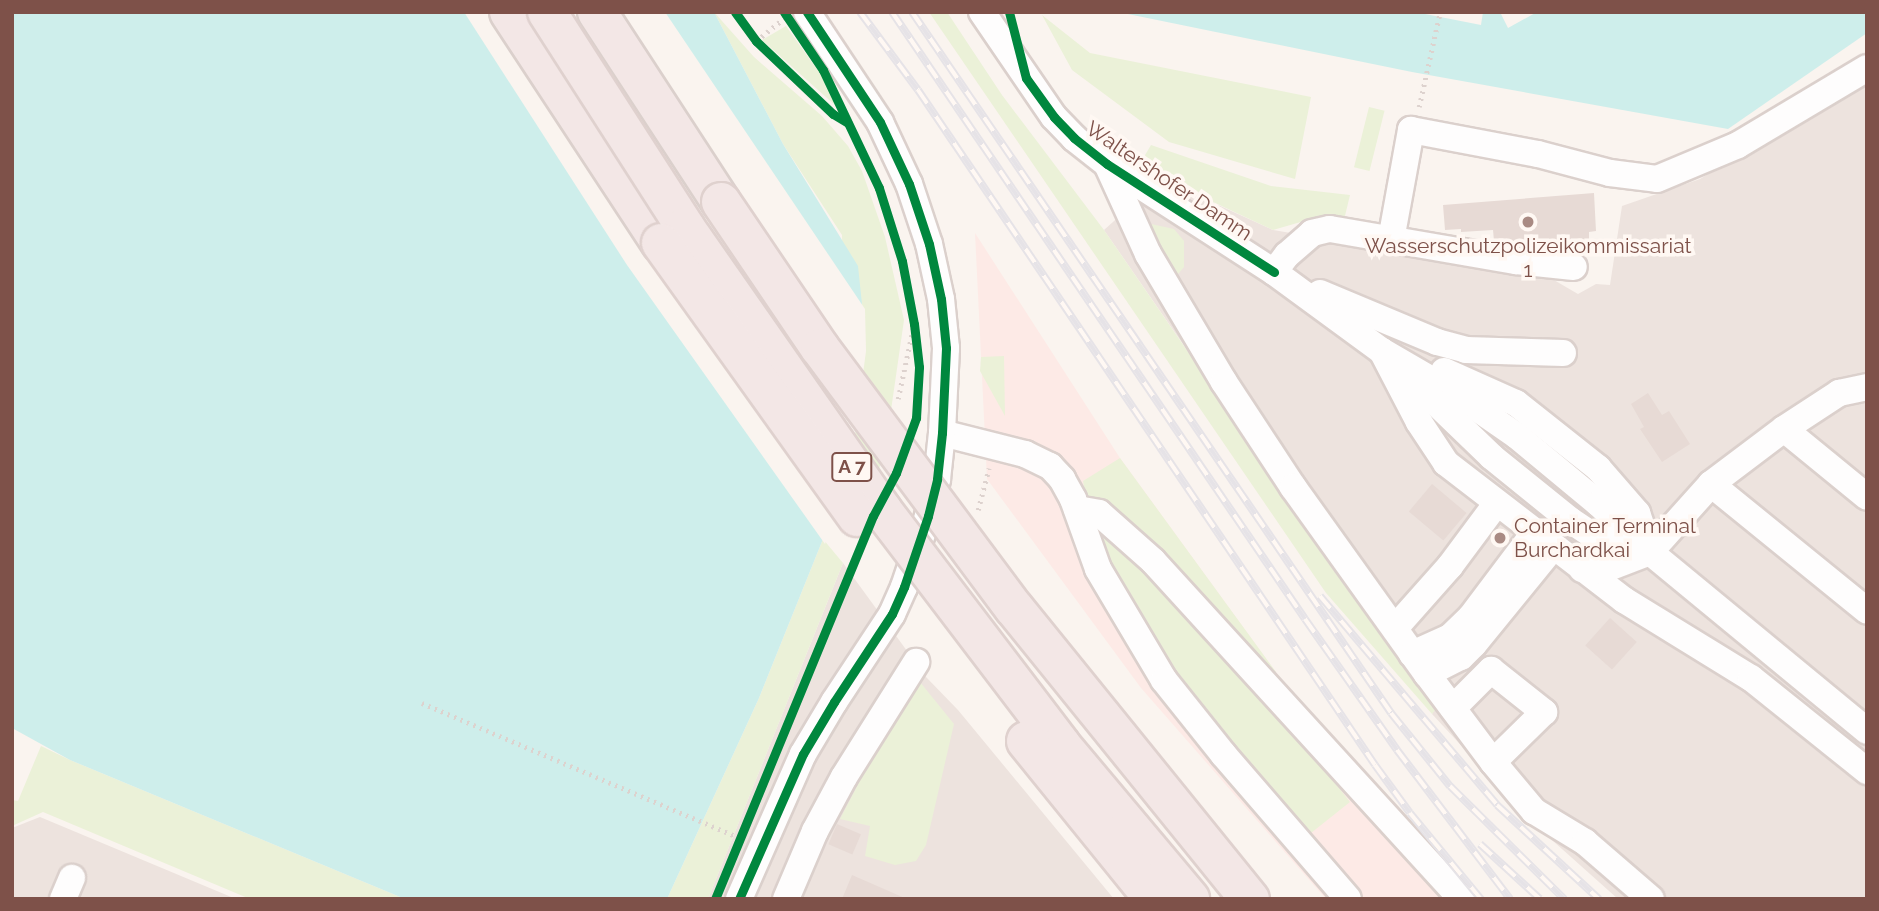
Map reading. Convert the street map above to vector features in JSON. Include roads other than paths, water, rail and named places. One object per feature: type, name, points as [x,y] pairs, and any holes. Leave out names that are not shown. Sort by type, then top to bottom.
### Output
[{"type":"highway","name":"A 7","points":[[509,12],[661,243],[808,453],[1055,779],[1155,899]]},
{"type":"highway","name":"A 7","points":[[547,12],[685,227],[883,510],[1061,745],[1190,899]]},
{"type":"highway","name":"A 7","points":[[597,12],[820,348],[1014,608],[1250,899]]},
{"type":"street","name":"Waltershofer Damm","points":[[982,12],[1054,117],[1107,164],[1274,272]]},
{"type":"street","points":[[739,899],[803,754],[892,614],[904,587],[934,491],[942,432],[946,348],[942,299],[929,244],[909,184],[880,122],[797,14]]},
{"type":"street","points":[[1391,240],[1411,130],[1526,151],[1609,173],[1657,179],[1738,145],[1867,68]]},
{"type":"street","points":[[1107,164],[1148,254],[1224,382],[1293,487],[1420,664],[1493,762],[1534,811],[1585,842],[1651,899]]},
{"type":"street","points":[[1274,272],[1287,255],[1319,229],[1516,261],[1574,267]]},
{"type":"street","points":[[1274,272],[1382,351],[1492,457],[1570,520],[1600,540],[1650,552],[1867,730]]},
{"type":"street","points":[[1274,272],[1437,342],[1483,352],[1563,353]]},
{"type":"street","points":[[1382,351],[1419,422],[1446,463],[1624,600],[1751,678],[1867,771]]},
{"type":"street","points":[[1382,351],[1437,368],[1516,403],[1598,468],[1637,513],[1650,552]]},
{"type":"street","points":[[1582,569],[1601,571],[1650,552],[1711,484],[1784,429],[1839,393],[1867,387]]},
{"type":"street","points":[[1784,429],[1867,497]]},
{"type":"street","points":[[942,432],[1025,454],[1050,466],[1062,478],[1077,509],[1098,569],[1131,629],[1164,680],[1223,754],[1348,899]]},
{"type":"street","points":[[1711,484],[1867,611]]},
{"type":"street","points":[[1395,628],[1450,566],[1496,504]]},
{"type":"street","points":[[1077,509],[1099,513],[1153,561],[1462,899]]},
{"type":"street","points":[[1420,664],[1461,657],[1474,644],[1543,540]]},
{"type":"street","points":[[786,899],[815,831],[844,777],[916,663]]},
{"type":"street","points":[[1453,708],[1491,670],[1544,712],[1493,762]]},
{"type":"water","points":[[12,12],[714,12],[783,144],[858,266],[862,304],[857,411],[823,539],[759,698],[667,899],[405,899],[70,760],[12,728]]},
{"type":"water","points":[[1118,12],[1867,12],[1867,33],[1728,129],[1412,72]]},
{"type":"railway","points":[[860,12],[918,90],[1375,765],[1410,813],[1481,899]]},
{"type":"railway","points":[[892,12],[1305,619],[1397,750],[1510,899]]},
{"type":"railway","points":[[912,12],[1391,713],[1450,786],[1564,899]]},
{"type":"railway","points":[[1320,596],[1497,805],[1599,899]]},
{"type":"railway","points":[[1480,844],[1540,899]]},
{"type":"place","name":"Wasserschutzpolizeikommissariat 1","points":[[1528,222]]},
{"type":"place","name":"Container Terminal Burchardkai","points":[[1500,538]]}]
